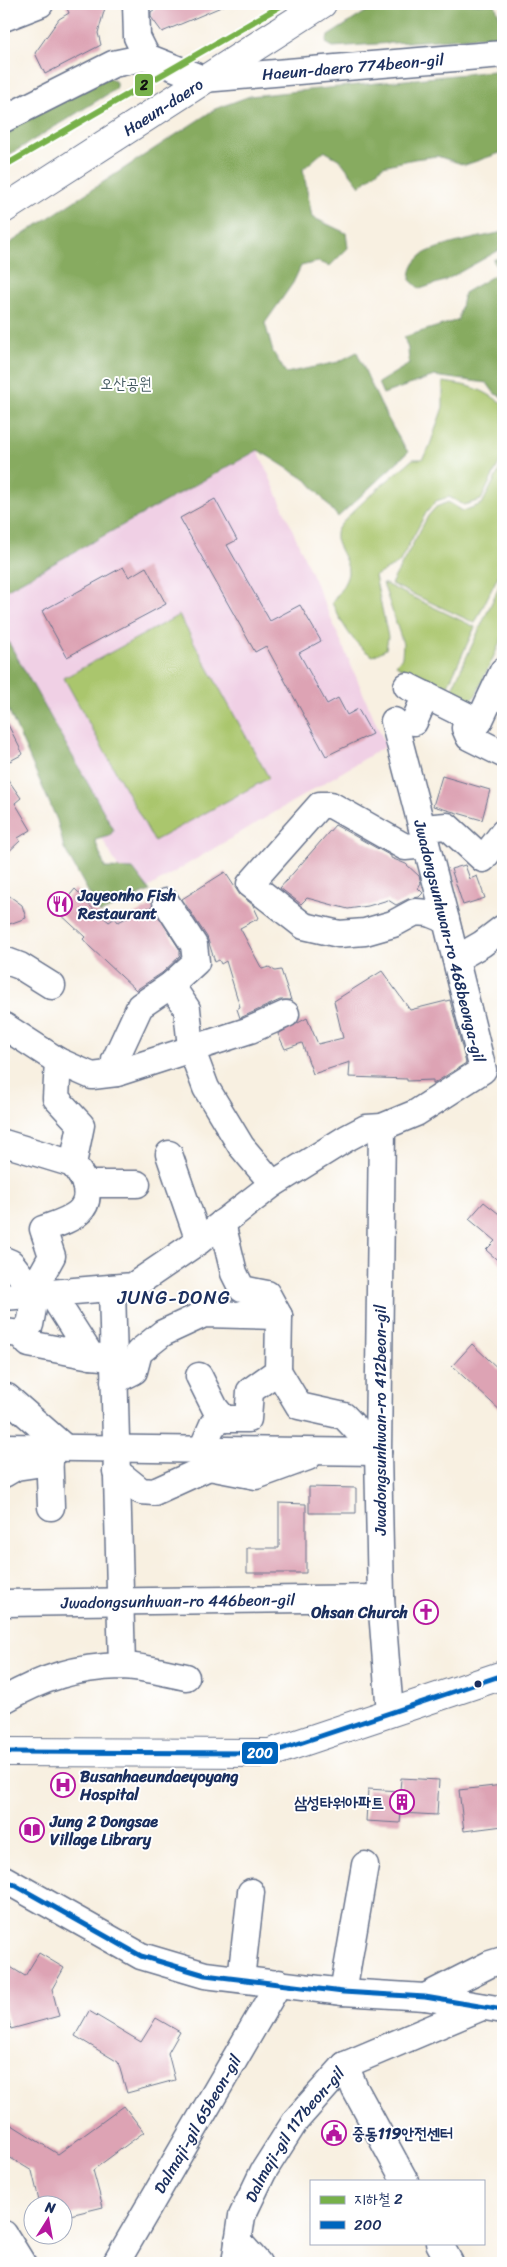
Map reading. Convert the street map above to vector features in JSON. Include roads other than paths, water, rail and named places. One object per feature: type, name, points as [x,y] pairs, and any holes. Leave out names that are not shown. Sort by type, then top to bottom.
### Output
[{"type":"main road","name":"Haeun-daero","points":[[4,209],[322,4]]},
{"type":"main road","points":[[4,1752],[270,1753],[503,1675]]},
{"type":"street","points":[[4,18],[40,4]]},
{"type":"street","points":[[136,4],[137,37],[146,57]]},
{"type":"street","name":"Haeun-daero 774beon-gil","points":[[203,79],[503,54]]},
{"type":"street","points":[[4,119],[113,64],[146,57],[203,79]]},
{"type":"street","points":[[503,671],[498,698],[479,722],[466,728],[469,737],[503,754]]},
{"type":"street","name":"Jwadongsunhwan-ro 468beonga-gil","points":[[4,1297],[133,1286],[199,1241],[273,1184],[353,1134],[366,1128],[382,1127],[416,1113],[483,1070],[424,836],[404,722],[416,691],[479,722]]},
{"type":"street","points":[[446,920],[429,913],[415,912],[393,924],[365,932],[338,934],[304,926],[250,884],[320,805],[331,805],[404,847],[447,826],[482,859],[503,833]]},
{"type":"street","points":[[116,1073],[115,1060],[140,1006],[171,985],[196,962],[194,945],[166,902]]},
{"type":"street","points":[[456,959],[482,944],[503,928]]},
{"type":"street","points":[[4,960],[20,966],[52,986]]},
{"type":"street","points":[[171,985],[187,1009],[191,1048],[206,1088],[241,1146],[273,1184]]},
{"type":"street","points":[[4,1026],[58,1061],[92,1076],[116,1073],[250,1030],[286,1014]]},
{"type":"street","points":[[12,1333],[30,1325],[43,1293],[38,1281],[52,1256],[43,1229],[77,1216],[86,1204],[79,1174],[81,1125],[56,1098],[58,1061]]},
{"type":"street","name":"Jwadongsunhwan-ro 412beon-gil","points":[[382,1127],[378,1452],[381,1598],[390,1713]]},
{"type":"street","points":[[4,1143],[79,1174],[137,1184]]},
{"type":"street","points":[[169,1154],[199,1241]]},
{"type":"street","points":[[222,1224],[234,1273],[242,1290],[268,1294],[279,1316],[278,1371],[300,1406],[344,1416],[378,1452]]},
{"type":"street","points":[[4,1260],[11,1263],[43,1293],[106,1365]]},
{"type":"street","points":[[112,1288],[106,1365],[116,1459],[122,1666]]},
{"type":"street","points":[[12,1333],[29,1344],[134,1371],[139,1352],[163,1333],[204,1314],[279,1316]]},
{"type":"street","points":[[202,1449],[213,1424],[224,1419],[248,1419],[250,1392],[278,1371]]},
{"type":"street","points":[[199,1376],[215,1408],[224,1419]]},
{"type":"street","points":[[7,1397],[54,1452],[51,1506]]},
{"type":"street","points":[[4,1447],[116,1459],[202,1449],[378,1452]]},
{"type":"street","points":[[116,1459],[141,1491],[154,1492],[209,1467],[256,1476],[323,1451]]},
{"type":"street","points":[[4,1474],[16,1467],[54,1452]]},
{"type":"street","name":"Jwadongsunhwan-ro 446beon-gil","points":[[4,1603],[381,1598]]},
{"type":"street","points":[[4,1700],[29,1685],[59,1674],[122,1666],[186,1677]]},
{"type":"street","points":[[343,1992],[365,1865]]},
{"type":"street","points":[[4,1879],[141,1956],[205,1975],[343,1992],[425,1997],[493,2008]]},
{"type":"street","points":[[241,1979],[251,1892]]},
{"type":"street","points":[[425,1997],[490,1964],[503,1960]]},
{"type":"street","name":"Dalmaji-gil 65beon-gil","points":[[116,2263],[279,1984]]},
{"type":"street","name":"Dalmaji-gil 117beon-gil","points":[[237,2252],[242,2216],[263,2172],[296,2120],[345,2065],[493,2008]]},
{"type":"street","points":[[345,2065],[355,2089],[404,2180]]},
{"type":"street","points":[[4,2234],[22,2263]]},
{"type":"street","points":[[440,2244],[450,2263]]},
{"type":"street","points":[[237,2252],[258,2263]]},
{"type":"metro line","name":"2","points":[[4,166],[284,4]]},
{"type":"place","name":"Jayeonho Fish Restaurant","points":[[60,904]]},
{"type":"place","name":"Ohsan Church","points":[[426,1612]]},
{"type":"place","name":"Busanhaeundaeyoyang Hospital","points":[[63,1785]]},
{"type":"place","name":"삼성타워아파트","points":[[402,1802]]},
{"type":"place","name":"Jung 2 Dongsae Village Library","points":[[32,1830]]},
{"type":"place","name":"중동119안전센터","points":[[334,2133]]},
{"type":"district","name":"JUNG-DONG","points":[[174,1297]]},
{"type":"park label","name":"오산공원","points":[[126,383]]}]
